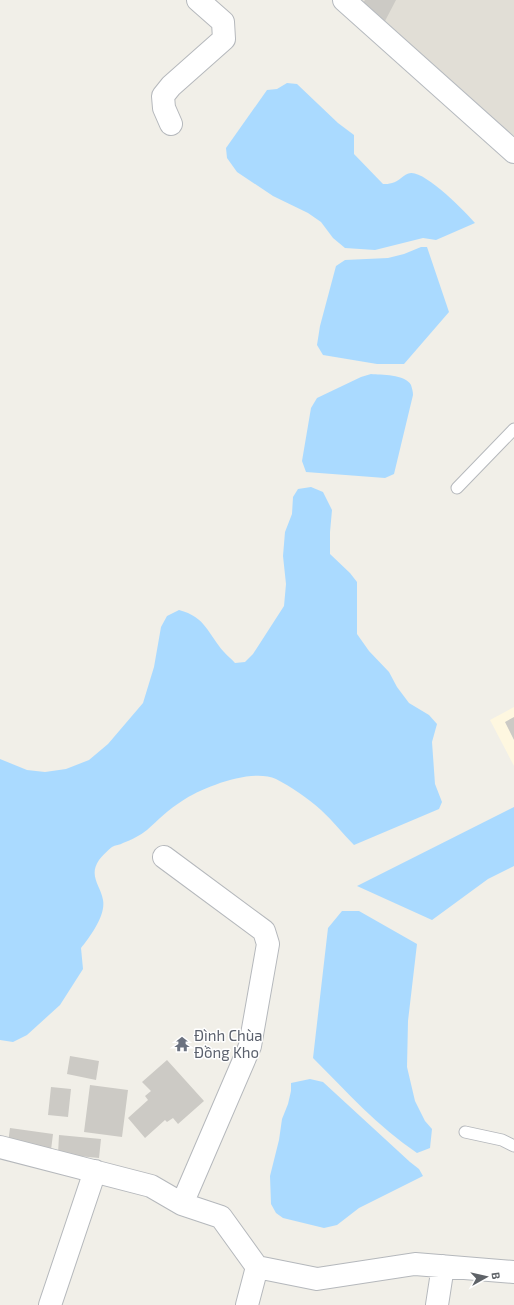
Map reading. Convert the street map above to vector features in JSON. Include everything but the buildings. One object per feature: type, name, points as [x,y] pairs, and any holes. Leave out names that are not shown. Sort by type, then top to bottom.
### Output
[{"type":"street","points":[[171,124],[164,108],[163,96],[171,86],[224,39],[223,22],[198,0]]},
{"type":"street","points":[[344,0],[514,152]]},
{"type":"street","points":[[164,857],[264,931],[268,944],[250,1046],[182,1204]]},
{"type":"street","points":[[0,1146],[151,1186],[182,1204],[221,1217],[257,1267],[317,1279],[415,1264],[514,1272]]},
{"type":"street","points":[[50,1305],[95,1171]]},
{"type":"street","points":[[438,1305],[443,1266]]},
{"type":"street","points":[[247,1305],[257,1267]]},
{"type":"lane","points":[[457,488],[514,429]]},
{"type":"lane","points":[[465,1132],[502,1140],[514,1146]]},
{"type":"shaded area","points":[[361,0],[514,0],[514,136]]},
{"type":"shaded area","points":[[514,707],[514,766],[490,720]]},
{"type":"water","points":[[287,83],[297,84],[338,123],[354,135],[354,154],[383,184],[395,182],[408,173],[418,174],[445,193],[475,223],[436,240],[423,238],[375,250],[345,248],[333,238],[321,222],[308,213],[273,196],[237,172],[227,158],[226,148],[267,90],[277,89]]},
{"type":"water","points":[[421,247],[427,247],[449,312],[404,364],[377,364],[323,355],[317,345],[320,326],[336,266],[345,260],[388,258],[404,254]]},
{"type":"water","points":[[371,374],[398,377],[408,381],[411,385],[413,395],[394,474],[385,478],[306,472],[302,461],[311,408],[317,398],[361,377]]},
{"type":"water","points":[[311,487],[323,492],[332,510],[330,554],[350,573],[357,582],[357,634],[369,651],[389,672],[397,687],[409,703],[429,715],[437,724],[432,742],[435,784],[442,802],[439,809],[354,845],[316,806],[305,797],[276,779],[266,776],[241,777],[202,790],[182,801],[142,834],[112,847],[99,860],[96,866],[95,876],[102,895],[103,906],[100,919],[89,938],[81,948],[83,969],[60,1005],[27,1035],[13,1042],[0,1040],[0,759],[27,770],[45,772],[66,769],[89,760],[108,744],[143,703],[154,667],[161,627],[167,616],[179,610],[188,613],[201,622],[224,652],[235,663],[245,662],[253,654],[284,606],[286,584],[283,556],[285,532],[292,514],[293,497],[298,489]]},
{"type":"water","points":[[514,807],[514,866],[488,879],[432,920],[357,886]]},
{"type":"water","points":[[342,911],[359,911],[417,944],[408,1021],[407,1067],[415,1101],[425,1121],[432,1129],[430,1148],[417,1153],[389,1132],[350,1096],[313,1058],[328,928]]},
{"type":"water","points":[[310,1079],[323,1082],[419,1169],[423,1176],[359,1208],[337,1225],[324,1228],[283,1218],[276,1213],[271,1204],[270,1176],[279,1140],[282,1119],[291,1091],[291,1083]]},
{"type":"place","name":"Đình Chùa Đồng Kho","points":[[182,1044]]}]
